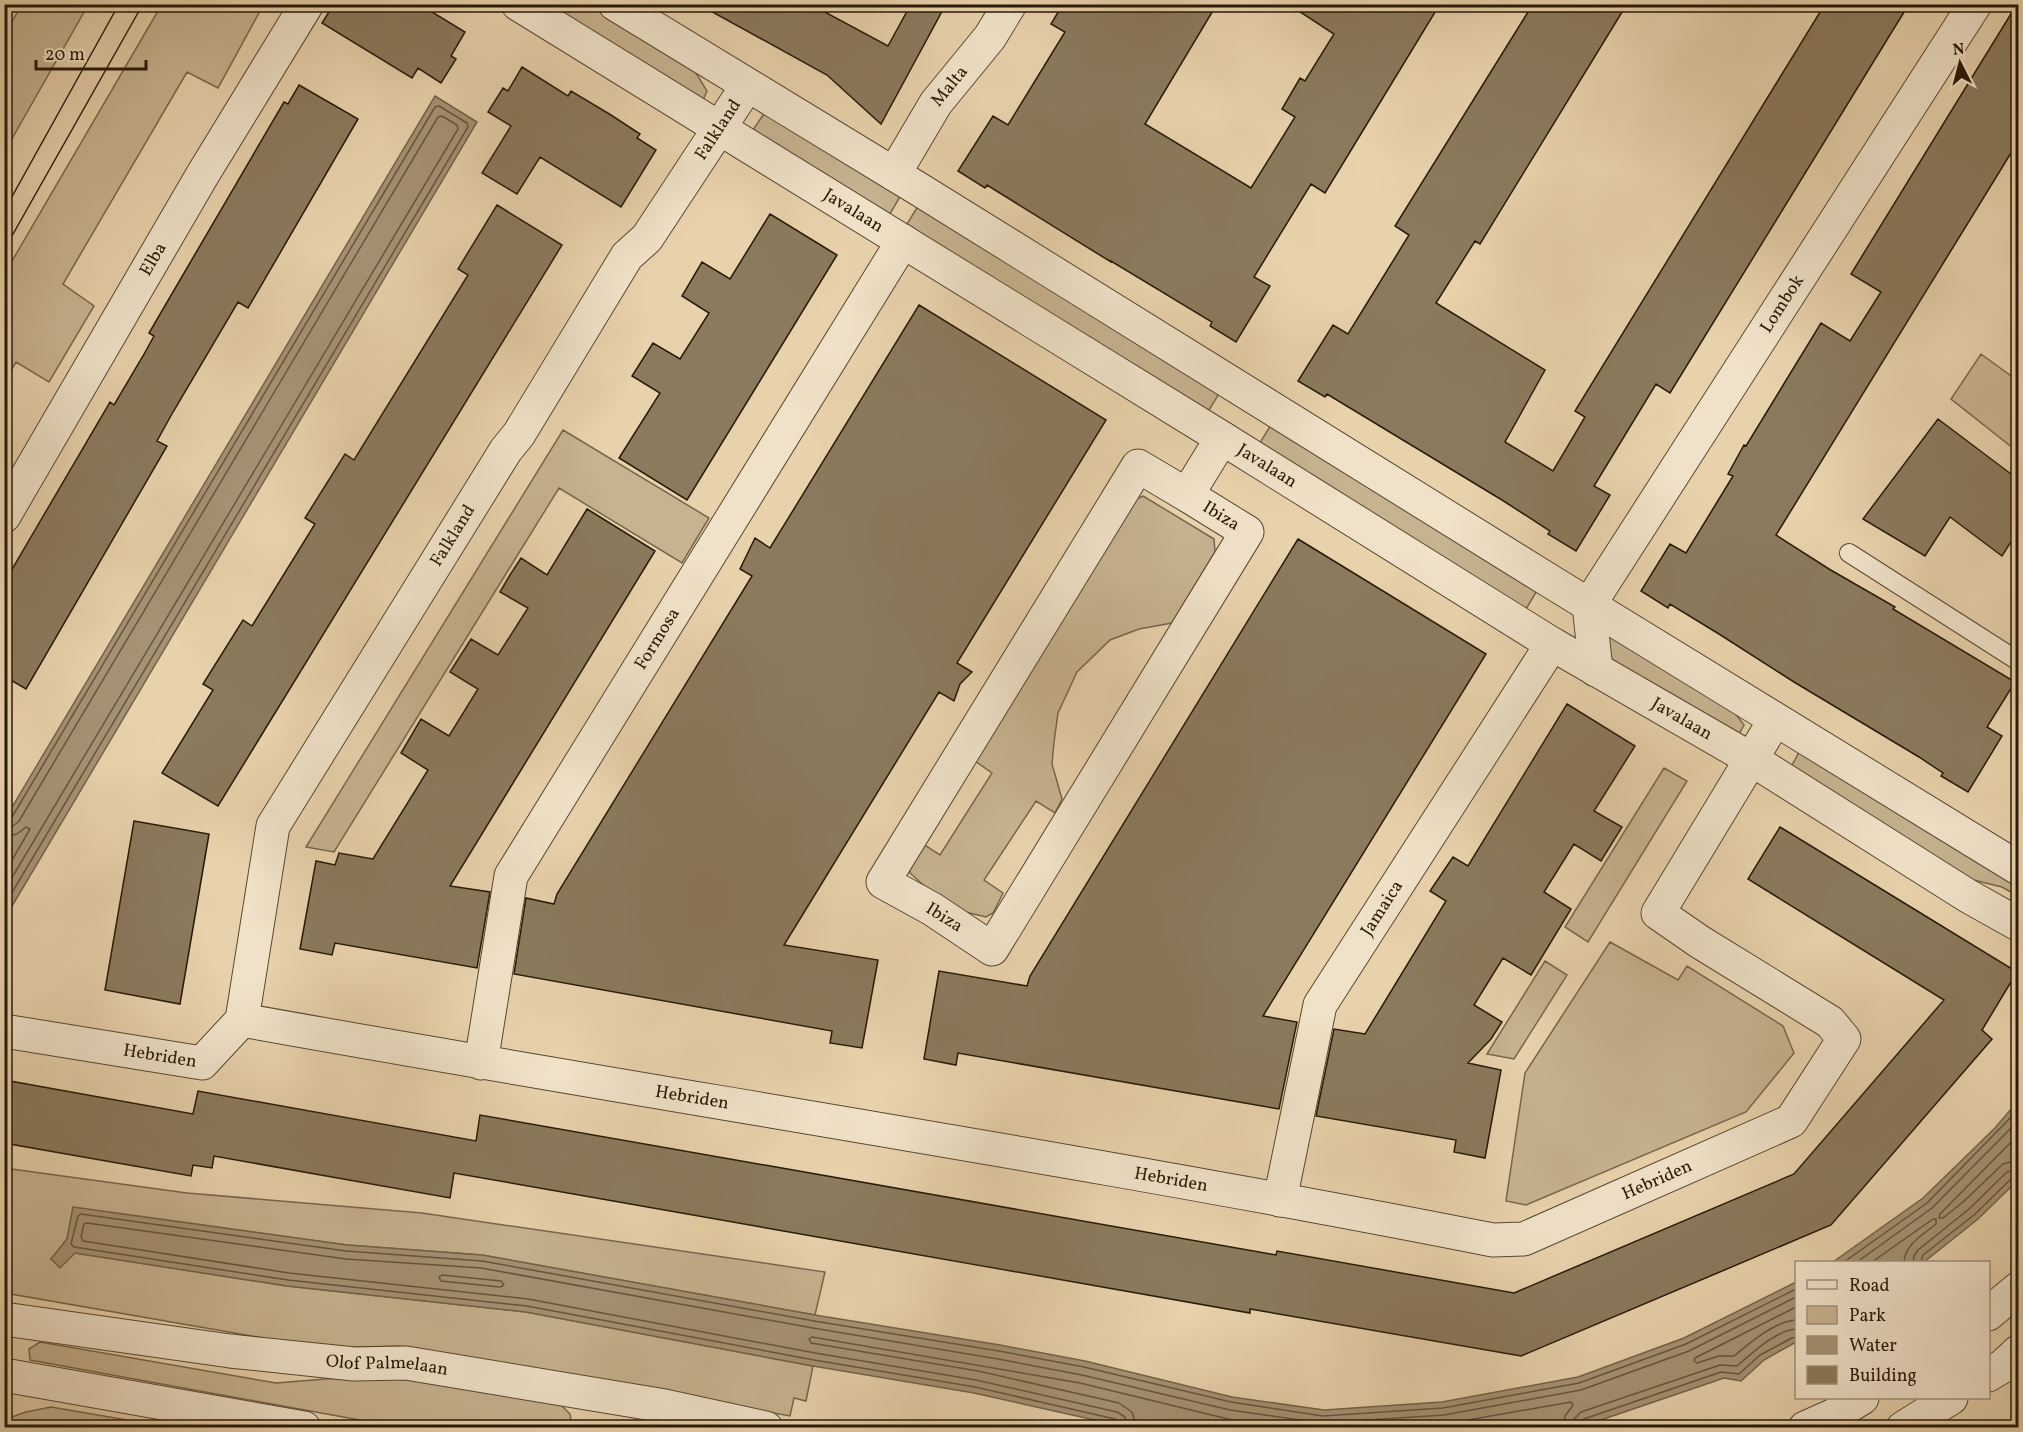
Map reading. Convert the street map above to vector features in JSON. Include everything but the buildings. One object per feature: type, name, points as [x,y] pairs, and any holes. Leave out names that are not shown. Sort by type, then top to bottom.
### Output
[{"type":"street","name":"Elba","points":[[4,516],[208,164],[307,4]]},
{"type":"street","name":"Javalaan","points":[[518,4],[1552,644],[1751,759],[1968,896],[2019,924]]},
{"type":"street","points":[[615,4],[894,174],[1775,720],[2019,868]]},
{"type":"street","name":"Malta","points":[[894,174],[936,103],[990,37],[1010,4]]},
{"type":"street","name":"Lombok","points":[[1589,604],[1975,4]]},
{"type":"street","name":"Falkland","points":[[242,1020],[273,826],[506,450],[519,434],[627,256],[647,238],[747,86]]},
{"type":"street","name":"Formosa","points":[[481,1063],[511,876],[903,241]]},
{"type":"street","name":"Ibiza","points":[[1187,495],[1222,438]]},
{"type":"street","name":"Ibiza","points":[[1138,466],[1187,495],[1247,532],[992,949],[932,909],[883,882],[1138,466]]},
{"type":"street","points":[[1589,604],[1596,670]]},
{"type":"street","name":"Jamaica","points":[[1280,1200],[1320,1005],[1552,644]]},
{"type":"street","name":"Hebriden","points":[[4,1031],[202,1063],[242,1020],[1280,1200],[1493,1240],[1524,1239],[1791,1121],[1844,1039],[1830,1022],[1700,942],[1658,913],[1775,720]]},
{"type":"street","points":[[1990,1313],[2019,1289]]},
{"type":"street","name":"Olof Palmelaan","points":[[4,1319],[230,1351],[354,1364],[406,1363],[661,1420],[766,1428]]},
{"type":"street","points":[[1990,1374],[2019,1352]]},
{"type":"street","points":[[4,1375],[304,1428]]},
{"type":"street","points":[[1805,1428],[1834,1415],[1860,1399]]},
{"type":"street","points":[[1903,1428],[1950,1399]]},
{"type":"lane","points":[[1849,554],[2019,661]]},
{"type":"green space","points":[[22,4],[88,5],[5,151],[5,34]]},
{"type":"green space","points":[[162,4],[250,5],[260,11],[218,88],[187,72],[63,284],[94,306],[49,382],[16,362],[5,382],[5,273]]},
{"type":"green space","points":[[543,5],[589,5],[693,68],[707,91],[703,100]]},
{"type":"green space","points":[[771,114],[901,195],[887,219],[753,130],[763,115]]},
{"type":"green space","points":[[918,206],[1220,392],[1206,415],[904,229]]},
{"type":"green space","points":[[1981,354],[2018,381],[2018,452],[1951,399]]},
{"type":"green space","points":[[1272,423],[1539,587],[1525,611],[1258,446]]},
{"type":"green space","points":[[563,430],[709,518],[682,563],[559,488],[334,852],[306,847]]},
{"type":"green space","points":[[1143,496],[1214,539],[1215,552],[1172,623],[1139,629],[1110,640],[1077,672],[1058,713],[1054,742],[1052,764],[1062,799],[1055,813],[1036,801],[984,880],[1003,893],[993,913],[986,917],[961,911],[933,894],[910,873],[909,863],[920,842],[940,855],[992,773],[972,759],[1132,501]]},
{"type":"green space","points":[[1597,625],[1722,696],[1744,725],[1739,734],[1614,666]]},
{"type":"green space","points":[[1799,752],[2018,880],[2018,896],[2002,887],[1957,876],[1790,769]]},
{"type":"green space","points":[[1664,768],[1687,781],[1588,942],[1565,927]]},
{"type":"green space","points":[[1610,942],[1678,980],[1687,966],[1783,1026],[1794,1053],[1746,1112],[1526,1205],[1506,1201],[1525,1073]]},
{"type":"green space","points":[[1545,961],[1567,975],[1514,1059],[1487,1054]]},
{"type":"green space","points":[[4,1168],[187,1193],[422,1213],[825,1272],[815,1315],[482,1255],[347,1245],[73,1208],[67,1240],[51,1259],[75,1253],[287,1286],[526,1312],[813,1366],[806,1401],[794,1398],[790,1416],[400,1346],[321,1348],[5,1293]]},
{"type":"green space","points":[[40,1342],[276,1383],[376,1375],[558,1402],[570,1414],[572,1427],[398,1427],[30,1360],[29,1349]]},
{"type":"green space","points":[[51,1407],[168,1427],[51,1427],[6,1419]]},
{"type":"water","points":[[435,96],[477,122],[5,918],[5,819]]},
{"type":"water","points":[[2018,1101],[2018,1180],[1978,1219],[1925,1261],[1834,1261],[1923,1198],[1995,1128]]},
{"type":"water","points":[[73,1207],[347,1245],[482,1255],[815,1315],[1000,1345],[1085,1361],[1232,1397],[1324,1410],[1442,1402],[1578,1377],[1684,1338],[1795,1282],[1795,1343],[1764,1360],[1741,1381],[1724,1378],[1592,1423],[1573,1427],[1126,1427],[974,1393],[813,1366],[526,1312],[287,1286],[75,1253],[60,1268],[51,1259],[67,1239]]},
{"type":"tram line","points":[[4,211],[119,4]]},
{"type":"tram line","points":[[4,250],[143,4]]}]
